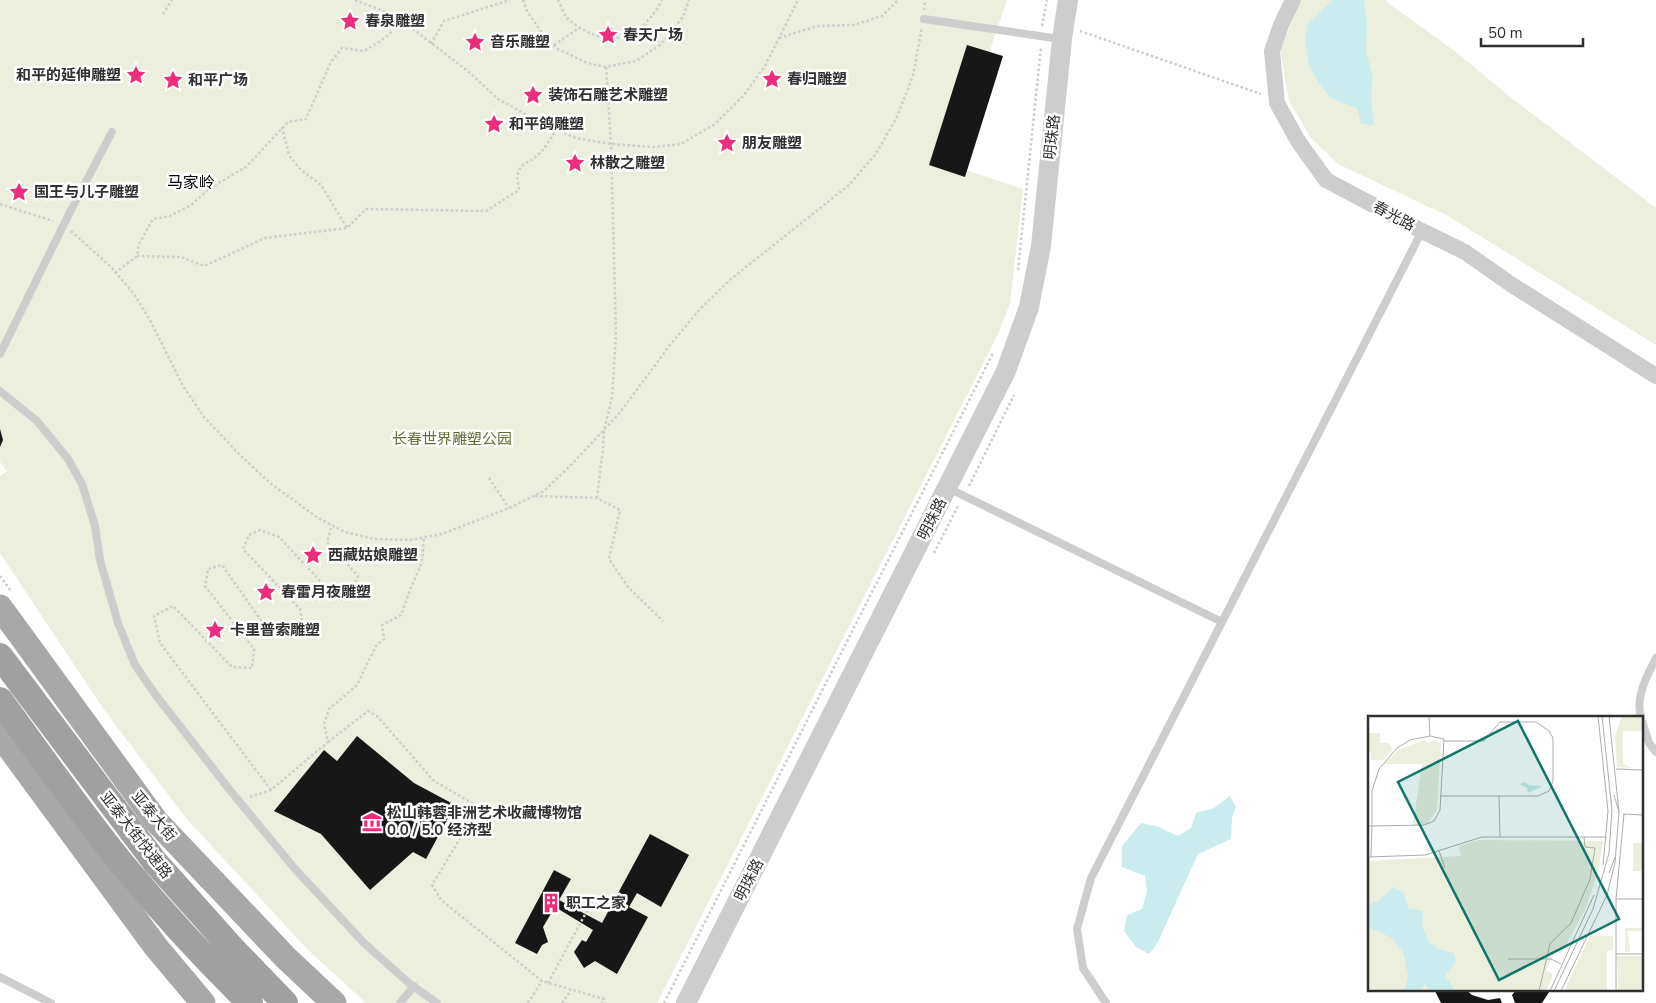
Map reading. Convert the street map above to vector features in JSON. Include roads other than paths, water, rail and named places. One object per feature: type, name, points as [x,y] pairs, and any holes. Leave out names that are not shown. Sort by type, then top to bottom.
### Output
[{"type":"highway","name":"亚泰大街快速路","points":[[0,656],[154,862],[285,1003]]},
{"type":"highway","name":"亚泰大街快速路","points":[[0,700],[73,801],[123,865],[172,922],[250,1003]]},
{"type":"main road","name":"亚泰大街","points":[[8,602],[156,821],[286,958],[334,1003]]},
{"type":"main road","points":[[0,735],[156,947],[203,1003]]},
{"type":"street","name":"明珠路","points":[[686,1003],[1006,371],[1029,307],[1041,246],[1069,35],[1068,0]]},
{"type":"street","name":"春光路","points":[[1293,0],[1281,25],[1272,51],[1277,100],[1298,141],[1326,180],[1465,252],[1512,285],[1656,376]]},
{"type":"lane","points":[[924,19],[1041,36],[1069,35]]},
{"type":"lane","points":[[0,354],[63,225],[112,132]]},
{"type":"lane","points":[[1106,1003],[1083,968],[1077,929],[1091,878],[1422,231]]},
{"type":"lane","points":[[0,391],[37,421],[68,459],[84,492],[95,526],[100,560],[118,623],[135,666],[239,802],[295,869],[364,943],[437,1003]]},
{"type":"lane","points":[[948,488],[1222,622]]},
{"type":"lane","points":[[1641,716],[1638,706],[1648,674],[1656,658]]},
{"type":"lane","points":[[1644,727],[1649,743],[1656,752]]},
{"type":"lane","points":[[0,977],[51,1003]]},
{"type":"lane","points":[[400,1003],[414,986]]},
{"type":"water","points":[[1333,0],[1364,0],[1367,23],[1366,51],[1373,77],[1371,96],[1374,125],[1361,124],[1357,108],[1330,98],[1318,82],[1309,65],[1305,41],[1308,23]]},
{"type":"water","points":[[1230,796],[1236,807],[1232,818],[1231,839],[1198,854],[1157,944],[1149,954],[1136,947],[1124,931],[1127,915],[1142,909],[1147,891],[1145,876],[1122,867],[1122,846],[1141,823],[1159,827],[1178,836],[1191,828],[1196,813],[1214,808]]},
{"type":"place","name":"春泉雕塑","points":[[350,21]]},
{"type":"place","name":"春天广场","points":[[608,35]]},
{"type":"place","name":"音乐雕塑","points":[[475,42]]},
{"type":"place","name":"和平的延伸雕塑","points":[[136,75]]},
{"type":"place","name":"春归雕塑","points":[[772,79]]},
{"type":"place","name":"和平广场","points":[[173,80]]},
{"type":"place","name":"装饰石雕艺术雕塑","points":[[533,95]]},
{"type":"place","name":"和平鸽雕塑","points":[[494,124]]},
{"type":"place","name":"朋友雕塑","points":[[727,143]]},
{"type":"place","name":"林散之雕塑","points":[[575,163]]},
{"type":"place","name":"国王与儿子雕塑","points":[[19,192]]},
{"type":"place","name":"西藏姑娘雕塑","points":[[313,555]]},
{"type":"place","name":"春雷月夜雕塑","points":[[266,592]]},
{"type":"place","name":"卡里普索雕塑","points":[[215,630]]},
{"type":"place","name":"松山韩蓉非洲艺术收藏博物馆 0.0 / 5.0 经济型","points":[[372,822]]},
{"type":"place","name":"职工之家","points":[[551,903]]},
{"type":"district","name":"马家岭","points":[[191,183]]},
{"type":"park label","name":"长春世界雕塑公园","points":[[452,439]]}]
